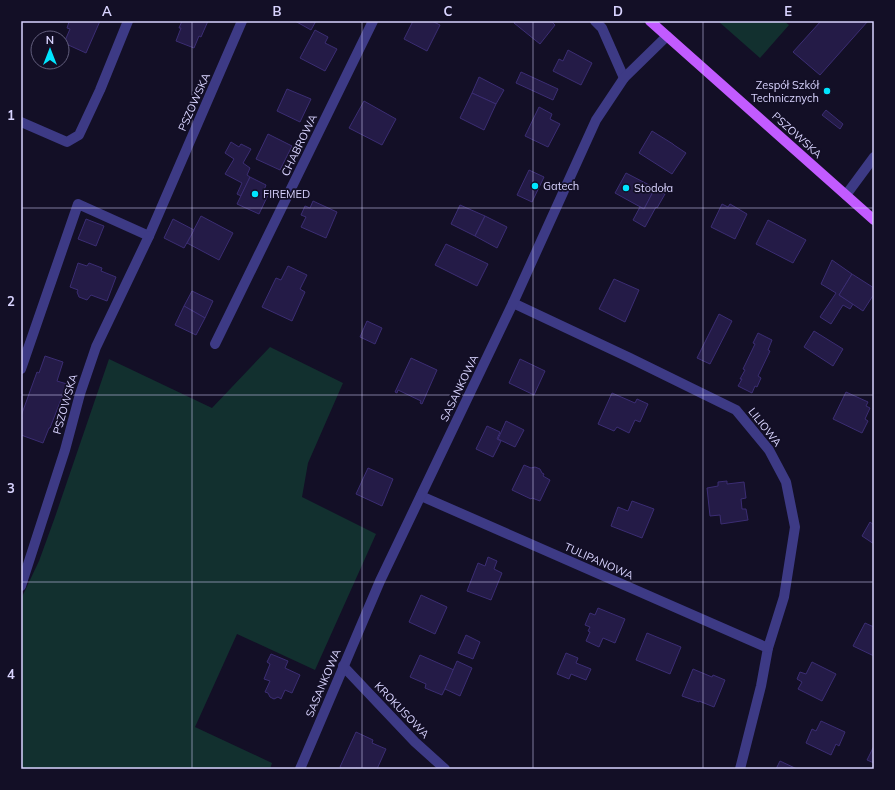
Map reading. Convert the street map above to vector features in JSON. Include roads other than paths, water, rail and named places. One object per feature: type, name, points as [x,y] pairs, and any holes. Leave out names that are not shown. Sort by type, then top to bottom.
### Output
[{"type":"main road","name":"PSZOWSKA","points":[[650,21],[874,220]]},
{"type":"street","points":[[21,122],[67,142],[79,135],[100,90],[128,21]]},
{"type":"street","name":"PSZOWSKA","points":[[21,586],[65,450],[80,394],[96,346],[149,236],[242,21]]},
{"type":"street","name":"CHABROWA","points":[[215,344],[373,21]]},
{"type":"street","points":[[594,21],[602,28],[624,78]]},
{"type":"street","name":"SASANKOWA","points":[[300,769],[380,581],[513,303],[596,120],[624,78],[667,36]]},
{"type":"street","points":[[846,195],[874,157]]},
{"type":"street","points":[[21,370],[78,204],[149,236]]},
{"type":"street","name":"LILIOWA","points":[[513,303],[736,410],[769,450],[786,482],[795,526],[784,597],[768,648],[761,686],[740,769]]},
{"type":"street","name":"TULIPANOWA","points":[[421,496],[768,648]]},
{"type":"street","name":"KROKUSOWA","points":[[343,666],[415,742],[445,769]]},
{"type":"place","name":"Zespół Szkół Technicznych","points":[[827,91]]},
{"type":"place","name":"Gatech","points":[[535,186]]},
{"type":"place","name":"Stodoła","points":[[626,188]]},
{"type":"place","name":"FIREMED","points":[[255,194]]}]
